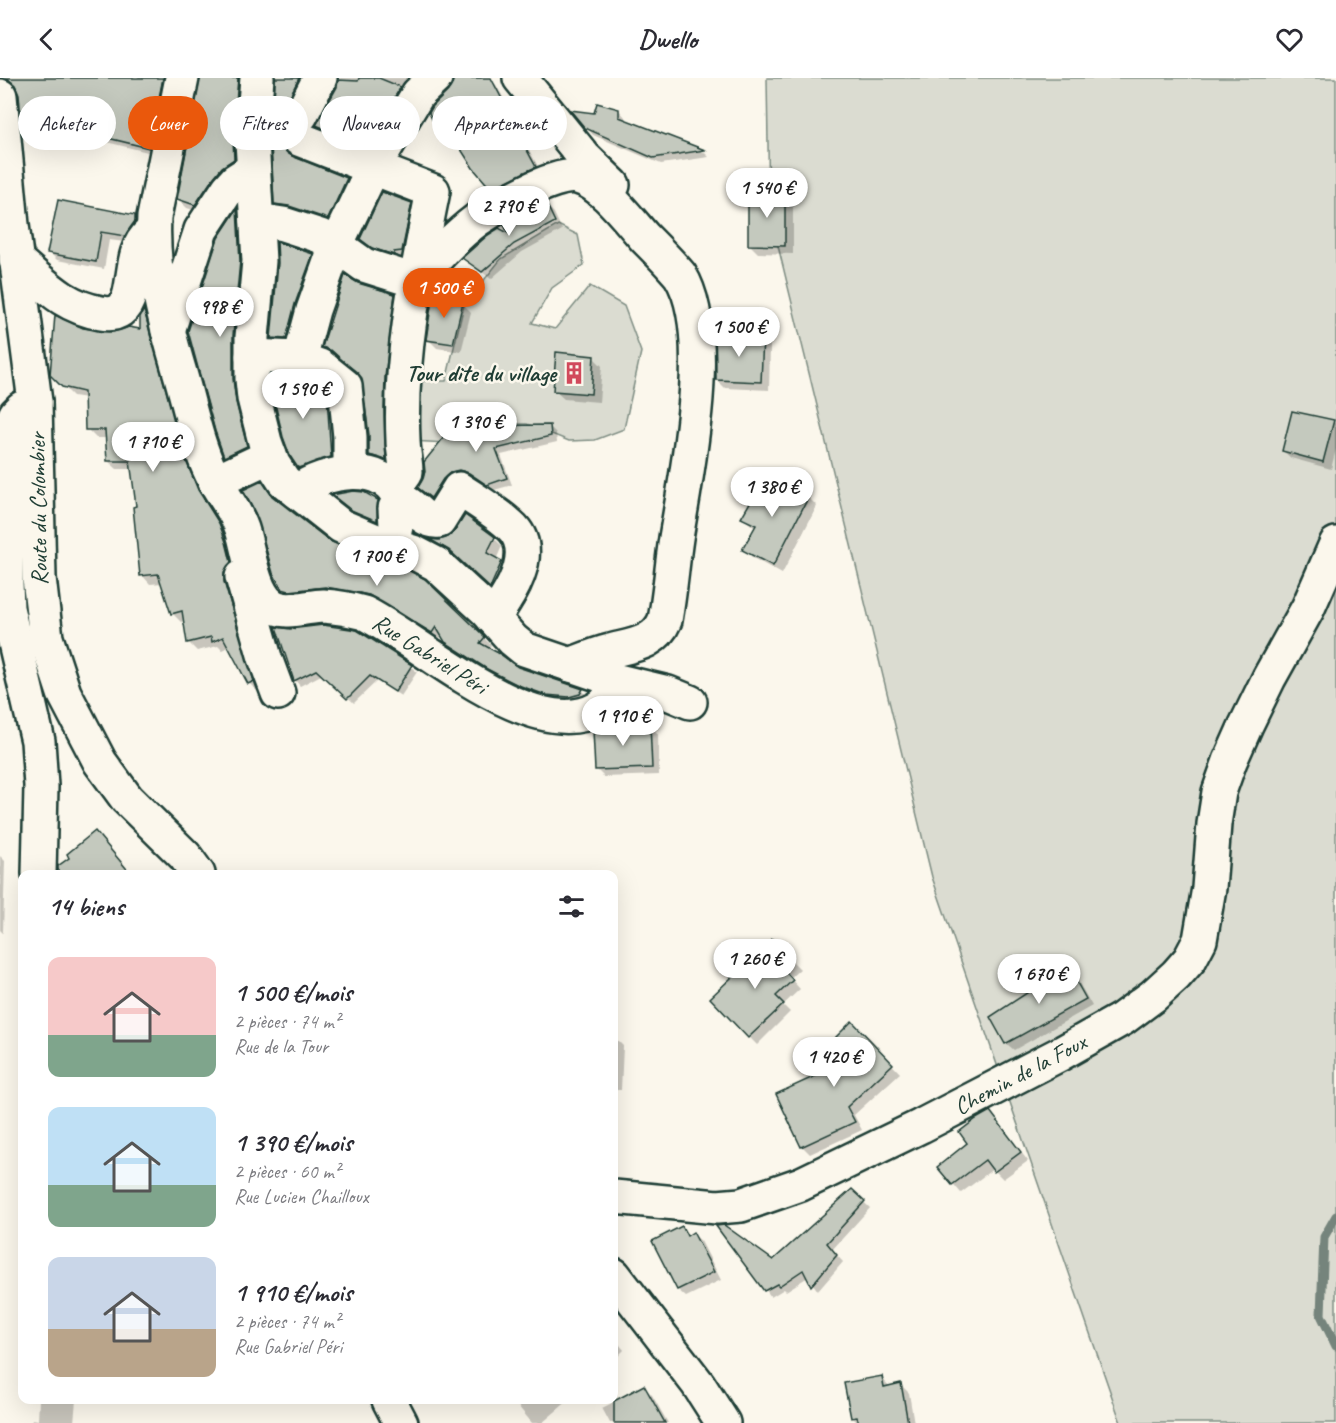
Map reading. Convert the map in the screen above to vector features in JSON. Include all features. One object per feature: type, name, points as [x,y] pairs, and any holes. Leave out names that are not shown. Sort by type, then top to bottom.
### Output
[{"type":"street","name":"Rue Gabriel Péri","points":[[183,78],[157,200],[154,230],[157,280],[168,333],[204,456],[215,482],[238,519],[260,588],[268,603],[288,610],[315,606],[364,613],[496,694],[523,708],[555,717],[579,716],[603,706],[611,695],[612,679]]},
{"type":"street","points":[[257,78],[253,154],[260,261],[252,356],[254,398],[270,456],[284,481],[341,525],[376,541],[413,552],[436,564],[525,649],[612,679],[668,693],[690,702]]},
{"type":"street","points":[[308,105],[320,78]]},
{"type":"street","points":[[520,78],[584,157],[636,208],[643,221],[644,237]]},
{"type":"street","points":[[297,358],[302,351],[336,244],[373,168],[418,94],[424,80]]},
{"type":"street","name":"Route du Colombier","points":[[0,96],[11,268],[35,402],[39,578],[46,638],[56,670],[76,718],[111,777],[128,799],[185,856],[195,870]]},
{"type":"street","points":[[308,143],[434,191],[414,281],[404,383],[403,440],[406,472],[397,494],[396,526],[392,546]]},
{"type":"street","points":[[168,333],[201,230],[256,150]]},
{"type":"street","points":[[414,281],[443,249],[477,220],[536,187],[558,178],[577,177],[608,196],[673,266],[688,288],[697,326],[695,400],[691,445],[670,594],[664,620],[656,635],[638,644],[609,651],[570,665]]},
{"type":"street","points":[[257,220],[303,229],[336,244],[364,265],[414,281]]},
{"type":"street","points":[[11,268],[50,289],[75,307],[113,314],[126,305],[139,248],[147,235],[154,230]]},
{"type":"street","points":[[252,356],[297,358],[320,366],[345,386],[350,437],[350,472]]},
{"type":"street","points":[[35,402],[22,408],[16,414],[11,424],[6,448],[6,583],[8,608],[38,741],[41,786],[39,870]]},
{"type":"street","points":[[215,482],[270,456]]},
{"type":"street","points":[[297,491],[316,480],[350,472],[382,480],[427,520],[439,521],[459,489],[506,522],[519,537],[522,561],[518,574],[493,618]]},
{"type":"street","points":[[238,519],[237,544],[242,577],[265,658],[278,693]]},
{"type":"street","name":"Chemin de la Foux","points":[[618,1197],[717,1207],[741,1205],[801,1184],[921,1126],[1060,1054],[1122,1019],[1153,996],[1190,959],[1200,940],[1209,888],[1219,792],[1246,725],[1308,608],[1336,544]]},
{"type":"street","points":[[618,1280],[698,1384],[723,1423]]},
{"type":"street","points":[[391,1404],[401,1423]]},
{"type":"shaded area","points":[[767,78],[1336,78],[1336,1423],[1121,1423],[932,877],[769,209]]},
{"type":"shaded area","points":[[558,225],[578,235],[584,265],[552,288],[532,323],[555,329],[590,286],[624,306],[641,352],[624,429],[595,440],[569,441],[527,424],[444,424],[447,443],[411,441],[410,381],[446,381],[464,305],[501,259]]},
{"type":"building","points":[[3,78],[163,78],[159,96],[128,96],[128,143],[116,140],[116,96],[19,96],[15,85]]},
{"type":"building","points":[[200,78],[238,78],[237,96],[220,96],[220,150],[234,150],[234,159],[222,167],[195,205],[177,199],[186,150],[208,150],[208,96],[197,96]]},
{"type":"building","points":[[275,78],[299,78],[290,96],[274,96]]},
{"type":"building","points":[[359,78],[379,78],[401,87],[395,96],[332,96],[338,80],[358,81]]},
{"type":"building","points":[[454,78],[491,78],[500,96],[443,96]]},
{"type":"building","points":[[597,103],[619,109],[619,117],[705,150],[653,158],[585,128],[570,110],[594,113]]},
{"type":"building","points":[[271,150],[286,150],[292,156],[347,178],[328,219],[289,206],[274,204]]},
{"type":"building","points":[[461,150],[527,150],[536,167],[491,189]]},
{"type":"building","points":[[382,192],[412,203],[402,251],[394,252],[394,255],[372,248],[360,239]]},
{"type":"building","points":[[748,192],[785,192],[785,246],[748,245]]},
{"type":"building","points":[[58,200],[135,215],[135,221],[125,236],[101,232],[96,262],[47,253]]},
{"type":"building","points":[[546,203],[555,222],[514,244],[482,272],[462,258],[488,235],[499,228],[508,233],[504,225]]},
{"type":"building","points":[[237,209],[240,261],[233,335],[233,379],[247,446],[224,457],[188,331],[218,238]]},
{"type":"building","points":[[277,242],[313,254],[295,304],[286,339],[271,338],[278,263]]},
{"type":"building","points":[[345,275],[358,283],[395,294],[385,377],[386,460],[369,455],[369,435],[361,377],[332,351],[322,347]]},
{"type":"building","points":[[433,293],[463,302],[453,344],[426,340]]},
{"type":"building","points":[[144,310],[184,455],[198,490],[219,523],[226,542],[231,562],[224,572],[224,582],[254,681],[248,684],[223,637],[212,642],[211,637],[187,643],[182,611],[171,614],[158,574],[140,576],[133,507],[136,506],[130,461],[107,461],[105,430],[85,430],[84,392],[62,387],[50,375],[55,315],[83,328],[113,332],[129,327],[140,329],[140,317]]},
{"type":"building","points":[[715,334],[763,336],[761,382],[716,380]]},
{"type":"building","name":"Tour dite du village","points":[[556,352],[594,356],[591,394],[553,391]]},
{"type":"building","points":[[271,376],[293,377],[311,383],[327,396],[331,457],[298,468],[290,456],[283,437]]},
{"type":"building","points":[[1292,411],[1334,420],[1323,462],[1282,451]]},
{"type":"building","points":[[550,425],[551,436],[496,449],[507,478],[487,485],[469,473],[459,470],[451,472],[443,479],[431,498],[418,488],[425,472],[424,462],[453,426]]},
{"type":"building","points":[[767,473],[809,496],[773,566],[742,550],[756,525],[741,518]]},
{"type":"building","points":[[262,481],[272,496],[330,541],[369,558],[406,569],[425,579],[485,637],[480,643],[518,667],[583,689],[580,694],[569,697],[546,695],[518,685],[487,669],[445,642],[436,627],[432,633],[369,595],[325,587],[289,591],[282,589],[273,573],[256,515],[243,490]]},
{"type":"building","points":[[353,491],[364,492],[378,500],[377,521],[351,510],[332,495]]},
{"type":"building","points":[[465,515],[495,537],[487,553],[502,561],[490,588],[449,550],[429,539],[439,540],[448,537],[455,531]]},
{"type":"building","points":[[323,625],[357,630],[412,665],[395,692],[370,676],[347,699],[316,670],[294,681],[276,627],[290,629]]},
{"type":"building","points":[[650,724],[652,768],[595,770],[593,730],[605,726]]},
{"type":"building","points":[[95,831],[128,870],[58,870],[58,866],[69,858],[67,854]]},
{"type":"building","points":[[772,939],[788,955],[788,965],[783,969],[793,980],[776,996],[784,1004],[748,1038],[710,998]]},
{"type":"building","points":[[1067,965],[1086,999],[1005,1044],[990,1017],[1033,989],[1031,985]]},
{"type":"building","points":[[852,1021],[893,1064],[847,1107],[855,1122],[801,1147],[776,1094],[848,1061],[830,1043]]},
{"type":"building","points":[[990,1111],[1021,1152],[994,1172],[985,1160],[952,1185],[937,1167],[967,1143],[959,1132]]},
{"type":"building","points":[[852,1189],[865,1201],[827,1243],[837,1255],[811,1286],[803,1270],[779,1286],[777,1284],[764,1291],[716,1226],[724,1225],[773,1260]]},
{"type":"building","points":[[682,1226],[687,1236],[693,1232],[714,1272],[677,1290],[652,1241]]},
{"type":"building","points":[[882,1376],[884,1387],[901,1383],[908,1423],[859,1423],[857,1417],[851,1418],[844,1383]]},
{"type":"building","points":[[644,1385],[665,1423],[614,1423],[614,1404],[618,1404],[618,1399]]},
{"type":"waterway","points":[[1336,1216],[1324,1237],[1321,1315],[1336,1346]]},
{"type":"place","name":"Tour dite du village","points":[[574,373]]}]
